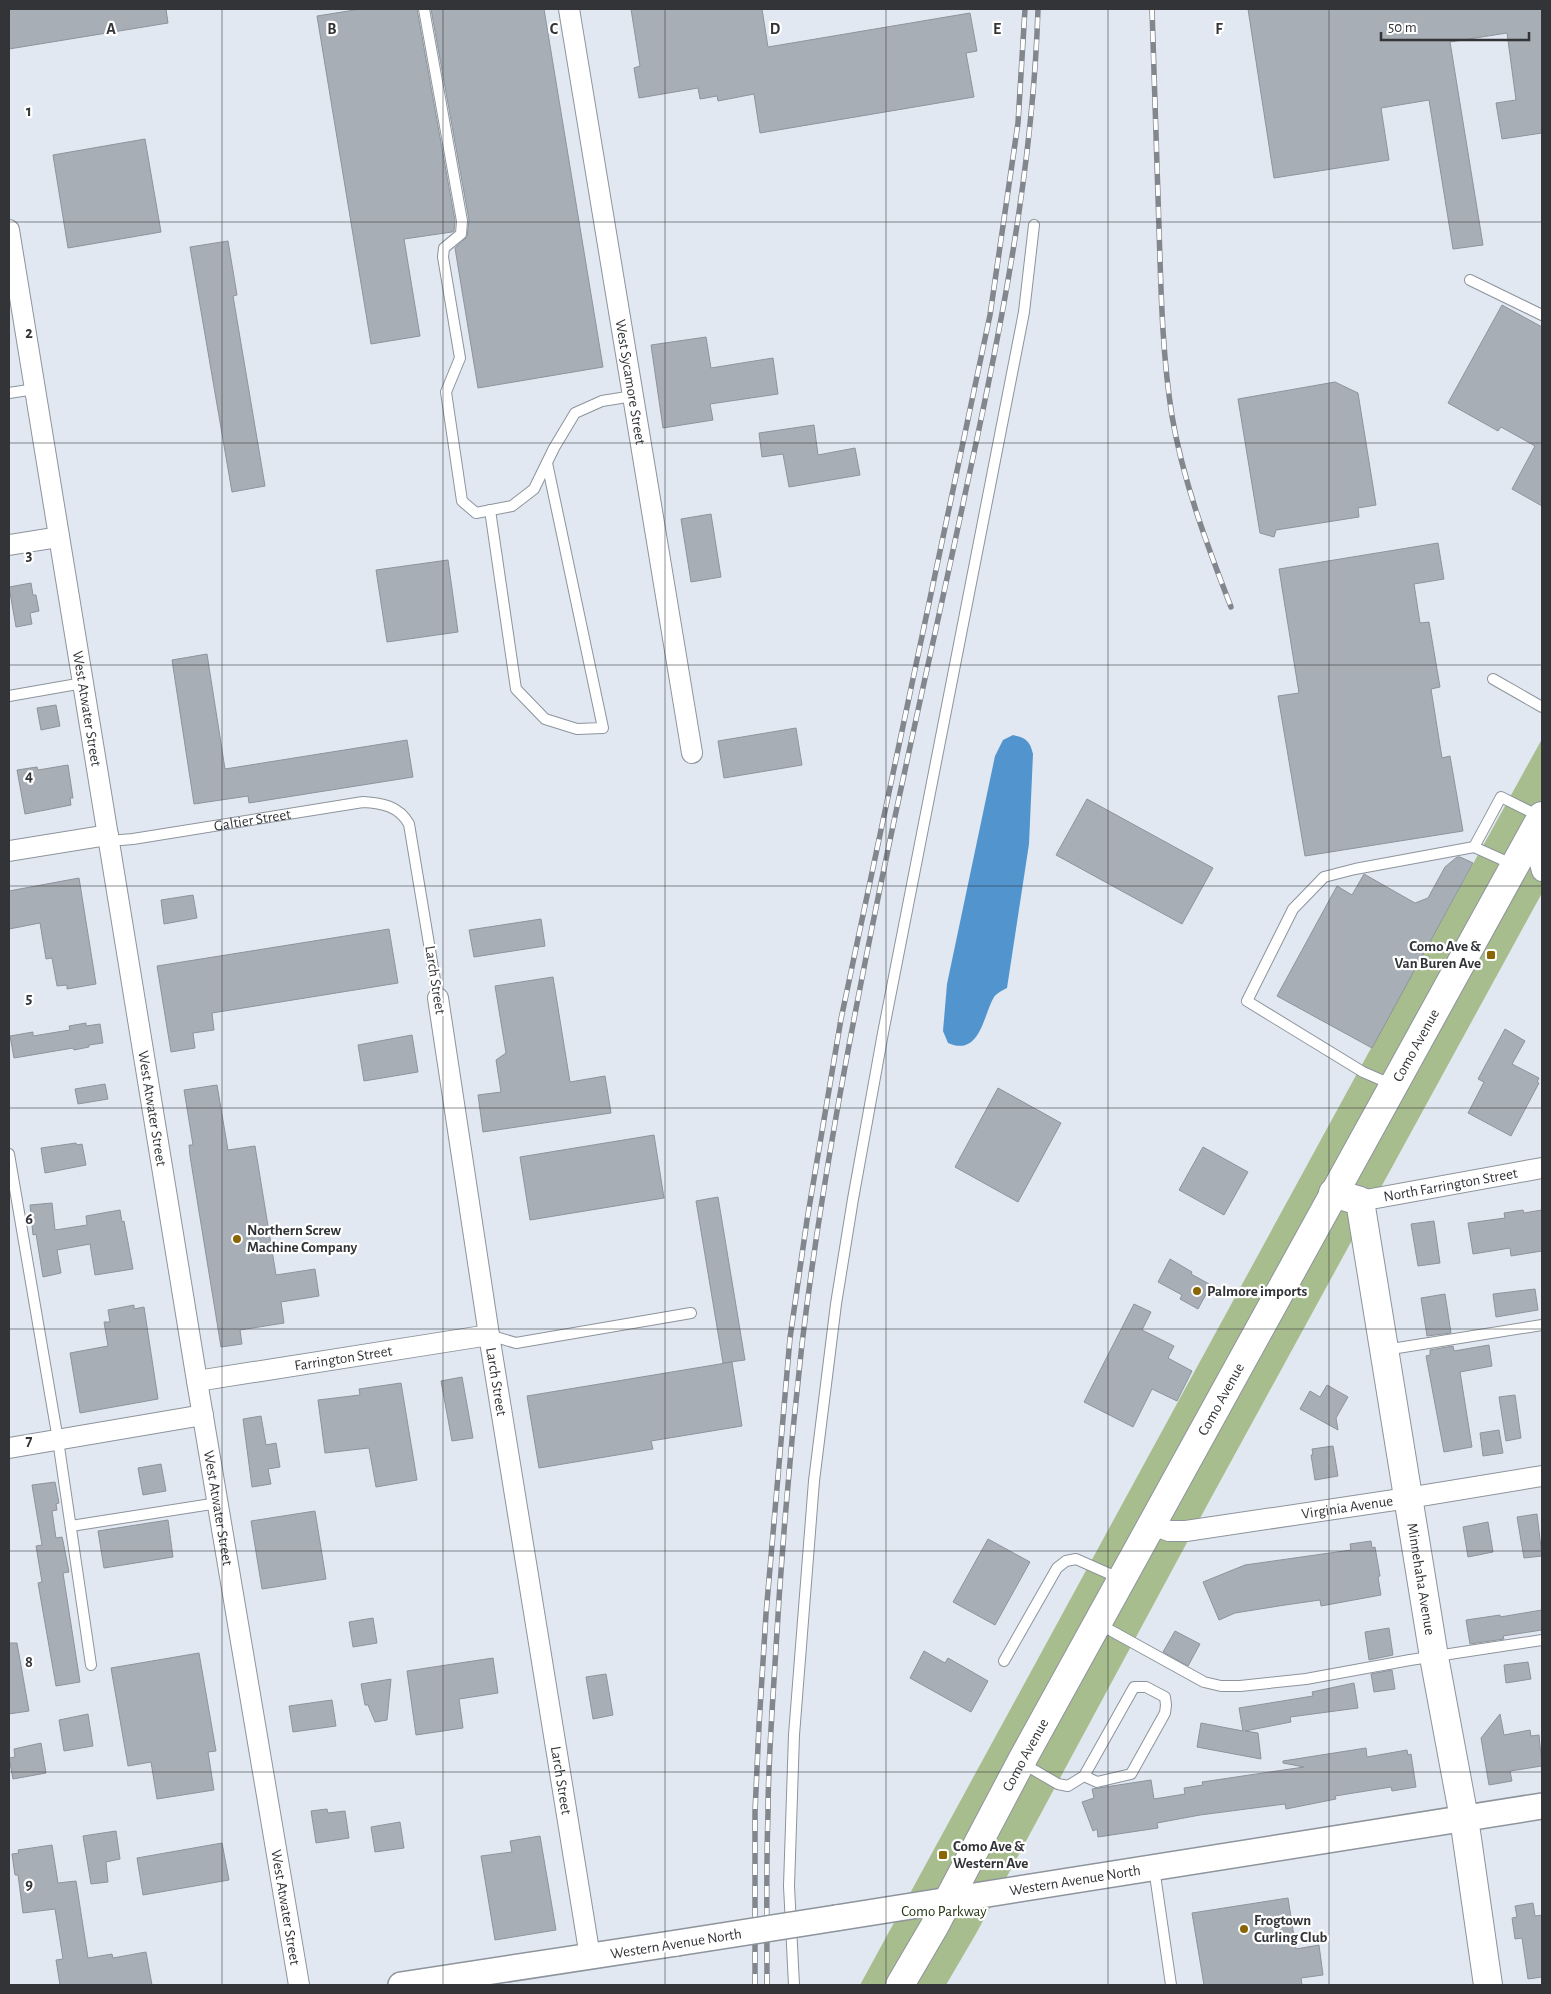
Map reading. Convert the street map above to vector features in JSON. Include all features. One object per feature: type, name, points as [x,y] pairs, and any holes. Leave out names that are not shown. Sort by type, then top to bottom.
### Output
[{"type":"main road","name":"Como Avenue","points":[[900,1985],[949,1900],[1022,1762],[1333,1193],[1515,865],[1540,825]]},
{"type":"main road","points":[[1333,1193],[1360,1201]]},
{"type":"main road","name":"Minnehaha Avenue","points":[[1360,1201],[1434,1657],[1464,1818],[1488,1985]]},
{"type":"street","name":"West Sycamore Street","points":[[569,9],[692,753]]},
{"type":"street","name":"West Atwater Street","points":[[9,230],[10,250],[35,389],[197,1381],[299,1985]]},
{"type":"street","points":[[9,545],[59,537]]},
{"type":"street","points":[[1540,825],[1542,871]]},
{"type":"street","name":"Galtier Street","points":[[9,850],[108,838]]},
{"type":"street","name":"Larch Street","points":[[438,998],[488,1335],[590,1957]]},
{"type":"street","name":"North Farrington Street","points":[[1360,1201],[1542,1168]]},
{"type":"street","name":"Farrington Street","points":[[197,1381],[488,1335]]},
{"type":"street","points":[[9,1448],[203,1415]]},
{"type":"street","name":"Virginia Avenue","points":[[1152,1524],[1169,1530],[1186,1531],[1542,1476]]},
{"type":"street","name":"Western Avenue North","points":[[401,1985],[677,1944],[1542,1806]]},
{"type":"lane","points":[[424,9],[462,221],[461,234],[444,248],[443,257],[460,358],[446,392],[462,501],[476,513],[512,506],[534,489],[575,413],[602,401],[633,396]]},
{"type":"lane","points":[[794,1985],[789,1886],[794,1735],[814,1481],[836,1304],[883,1033],[1024,312],[1034,225]]},
{"type":"lane","points":[[1470,280],[1542,315]]},
{"type":"lane","points":[[9,393],[35,389]]},
{"type":"lane","points":[[490,510],[516,689],[545,719],[577,729],[603,728],[547,463]]},
{"type":"lane","points":[[1493,680],[1542,708]]},
{"type":"lane","points":[[9,696],[83,683]]},
{"type":"lane","points":[[1474,847],[1501,797],[1540,825]]},
{"type":"lane","name":"Galtier Street","points":[[108,838],[133,839],[363,802],[379,803],[396,808]]},
{"type":"lane","name":"Larch Street","points":[[396,808],[410,824],[438,998]]},
{"type":"lane","points":[[1394,1085],[1364,1072],[1248,1001],[1293,909],[1324,877],[1355,869],[1474,847],[1515,865]]},
{"type":"lane","points":[[9,1154],[58,1440],[91,1665]]},
{"type":"lane","points":[[488,1335],[516,1343],[691,1314]]},
{"type":"lane","points":[[1383,1350],[1542,1324]]},
{"type":"lane","points":[[70,1526],[218,1503]]},
{"type":"lane","points":[[1004,1661],[1056,1568],[1066,1561],[1076,1558],[1122,1579]]},
{"type":"lane","points":[[1098,1624],[1204,1682],[1221,1686],[1306,1679],[1542,1640]]},
{"type":"lane","points":[[1022,1762],[1058,1784],[1068,1786],[1084,1776],[1134,1687],[1146,1687],[1165,1697],[1165,1713],[1131,1774],[1097,1782],[1084,1776]]},
{"type":"lane","points":[[1154,1867],[1171,1985]]},
{"type":"green space","name":"Como Parkway","points":[[1542,739],[1542,893],[1211,1498],[977,1932],[946,1985],[860,1985],[1354,1079]]},
{"type":"water","points":[[1013,735],[1027,741],[1033,754],[1029,844],[1007,988],[994,997],[974,1040],[959,1046],[948,1043],[943,1031],[947,984],[995,756],[1003,740]]},
{"type":"building","points":[[9,9],[166,9],[168,23],[9,49]]},
{"type":"building","points":[[361,9],[417,9],[455,221],[454,231],[452,232],[404,239],[420,336],[371,344],[317,16]]},
{"type":"building","points":[[431,9],[544,9],[603,367],[478,388],[455,248],[467,237],[469,220]]},
{"type":"building","points":[[631,9],[762,9],[768,47],[970,13],[977,51],[966,53],[974,97],[760,133],[754,94],[718,101],[717,96],[700,99],[698,88],[639,98],[634,68],[640,66]]},
{"type":"building","points":[[1248,9],[1542,9],[1542,133],[1502,139],[1496,103],[1516,100],[1507,33],[1450,42],[1483,245],[1453,249],[1429,100],[1381,108],[1389,160],[1274,178]]},
{"type":"building","points":[[145,139],[161,232],[68,248],[53,155]]},
{"type":"building","points":[[228,241],[237,295],[233,296],[265,486],[232,492],[190,247]]},
{"type":"building","points":[[1502,305],[1542,327],[1542,506],[1512,489],[1535,446],[1501,427],[1498,431],[1448,403]]},
{"type":"building","points":[[706,337],[711,368],[773,358],[778,394],[710,404],[713,420],[663,428],[651,345]]},
{"type":"building","points":[[1335,382],[1358,393],[1376,505],[1358,508],[1359,517],[1276,530],[1274,537],[1260,533],[1238,399]]},
{"type":"building","points":[[814,425],[818,455],[855,448],[860,475],[789,487],[783,454],[762,457],[759,433]]},
{"type":"building","points":[[711,514],[721,577],[691,582],[681,519]]},
{"type":"building","points":[[1438,543],[1444,579],[1414,584],[1420,623],[1429,622],[1440,687],[1431,689],[1442,758],[1450,756],[1463,831],[1305,856],[1278,696],[1299,693],[1279,569]]},
{"type":"building","points":[[448,560],[458,632],[387,642],[376,570]]},
{"type":"building","points":[[31,583],[33,595],[36,595],[39,611],[30,613],[32,624],[16,627],[9,587]]},
{"type":"building","points":[[207,654],[225,769],[407,740],[413,777],[249,803],[248,796],[194,804],[172,660]]},
{"type":"building","points":[[56,705],[60,726],[41,730],[37,708]]},
{"type":"building","points":[[796,728],[802,765],[724,778],[718,741]]},
{"type":"building","points":[[68,765],[73,798],[70,798],[71,805],[25,814],[17,770],[37,767],[38,770]]},
{"type":"building","points":[[1087,799],[1213,868],[1182,924],[1056,855]]},
{"type":"building","points":[[1457,857],[1473,863],[1372,1048],[1277,996],[1337,886],[1352,895],[1364,874],[1415,903],[1428,898],[1445,867]]},
{"type":"building","points":[[79,878],[96,984],[67,989],[67,985],[57,986],[52,958],[46,959],[40,923],[9,929],[9,891]]},
{"type":"building","points":[[193,895],[197,918],[164,924],[161,900]]},
{"type":"building","points":[[541,919],[545,946],[474,957],[469,930]]},
{"type":"building","points":[[389,929],[398,983],[212,1013],[214,1030],[193,1033],[195,1048],[171,1052],[157,966]]},
{"type":"building","points":[[553,977],[570,1082],[605,1076],[611,1113],[483,1132],[478,1095],[501,1092],[496,1060],[506,1053],[495,986]]},
{"type":"building","points":[[86,1023],[86,1026],[100,1024],[103,1043],[74,1050],[73,1048],[14,1058],[10,1036],[33,1032],[33,1036],[70,1030],[69,1026]]},
{"type":"building","points":[[1505,1029],[1525,1041],[1512,1064],[1539,1078],[1537,1082],[1539,1083],[1511,1136],[1468,1113],[1484,1082],[1478,1079]]},
{"type":"building","points":[[412,1035],[418,1072],[364,1081],[358,1045]]},
{"type":"building","points":[[105,1084],[108,1099],[78,1104],[75,1089]]},
{"type":"building","name":"Northern Screw Machine Company","points":[[217,1085],[228,1150],[255,1146],[276,1275],[315,1269],[319,1296],[281,1302],[284,1323],[240,1330],[242,1344],[221,1347],[190,1156],[189,1145],[193,1145],[184,1090]]},
{"type":"building","points":[[998,1088],[1061,1123],[1018,1202],[955,1167]]},
{"type":"building","points":[[654,1135],[664,1198],[530,1220],[520,1157]]},
{"type":"building","points":[[76,1143],[77,1145],[82,1144],[86,1165],[45,1173],[41,1148]]},
{"type":"building","points":[[1203,1147],[1248,1172],[1224,1215],[1179,1190]]},
{"type":"building","points":[[718,1197],[745,1360],[723,1363],[696,1201]]},
{"type":"building","points":[[52,1203],[55,1230],[87,1225],[86,1216],[120,1210],[122,1222],[124,1221],[133,1269],[95,1275],[90,1244],[57,1250],[61,1273],[43,1277],[36,1234],[33,1235],[30,1205]]},
{"type":"building","points":[[1523,1210],[1524,1213],[1542,1210],[1542,1251],[1511,1256],[1510,1248],[1473,1254],[1468,1223],[1505,1218],[1504,1213]]},
{"type":"building","points":[[1434,1221],[1440,1263],[1418,1266],[1411,1224]]},
{"type":"building","points":[[1170,1259],[1211,1285],[1198,1309],[1180,1299],[1182,1295],[1158,1282]]},
{"type":"building","points":[[1535,1289],[1538,1310],[1496,1317],[1493,1294]]},
{"type":"building","points":[[1445,1294],[1451,1333],[1427,1336],[1421,1298]]},
{"type":"building","points":[[1134,1304],[1151,1312],[1142,1330],[1174,1346],[1168,1358],[1192,1371],[1177,1401],[1152,1389],[1133,1427],[1084,1402]]},
{"type":"building","points":[[134,1305],[134,1309],[144,1307],[158,1399],[80,1413],[70,1353],[108,1346],[104,1322],[110,1322],[108,1310]]},
{"type":"building","points":[[1489,1345],[1492,1366],[1460,1372],[1472,1447],[1444,1452],[1426,1356],[1430,1355],[1430,1350],[1453,1346],[1454,1351]]},
{"type":"building","points":[[732,1362],[742,1426],[651,1441],[653,1449],[539,1468],[527,1396]]},
{"type":"building","points":[[462,1377],[473,1438],[452,1441],[441,1381]]},
{"type":"building","points":[[401,1383],[417,1480],[376,1487],[369,1448],[325,1453],[318,1400],[360,1395],[359,1389]]},
{"type":"building","points":[[1327,1385],[1348,1397],[1336,1418],[1338,1430],[1300,1409],[1310,1391],[1320,1397]]},
{"type":"building","points":[[1515,1395],[1521,1438],[1506,1441],[1499,1397]]},
{"type":"building","points":[[261,1416],[266,1445],[276,1443],[280,1467],[268,1469],[271,1484],[252,1487],[243,1419]]},
{"type":"building","points":[[1499,1430],[1503,1453],[1483,1456],[1480,1433]]},
{"type":"building","points":[[1333,1446],[1338,1476],[1315,1480],[1311,1455],[1313,1455],[1312,1449]]},
{"type":"building","points":[[161,1464],[166,1491],[143,1495],[138,1468]]},
{"type":"building","points":[[55,1482],[59,1503],[56,1504],[57,1510],[52,1511],[56,1538],[62,1537],[69,1572],[63,1573],[80,1682],[56,1686],[38,1583],[42,1582],[36,1546],[42,1545],[32,1485]]},
{"type":"building","points":[[315,1511],[326,1579],[262,1589],[251,1521]]},
{"type":"building","points":[[1537,1514],[1542,1556],[1524,1558],[1517,1517]]},
{"type":"building","points":[[168,1520],[173,1557],[104,1568],[98,1531]]},
{"type":"building","points":[[1488,1522],[1493,1552],[1468,1557],[1463,1527]]},
{"type":"building","points":[[988,1539],[1030,1562],[995,1625],[953,1602]]},
{"type":"building","points":[[1371,1541],[1372,1548],[1375,1547],[1381,1595],[1321,1606],[1320,1600],[1285,1605],[1235,1613],[1219,1620],[1203,1582],[1245,1565],[1351,1550],[1350,1544]]},
{"type":"building","points":[[1542,1610],[1542,1630],[1503,1636],[1504,1639],[1470,1644],[1466,1620]]},
{"type":"building","points":[[373,1618],[377,1643],[353,1647],[349,1622]]},
{"type":"building","points":[[1389,1628],[1393,1655],[1369,1660],[1365,1632]]},
{"type":"building","points":[[1175,1631],[1200,1644],[1188,1666],[1163,1652]]},
{"type":"building","points":[[9,1643],[17,1643],[29,1711],[9,1714]]},
{"type":"building","points":[[924,1651],[945,1663],[948,1658],[988,1681],[971,1712],[910,1678]]},
{"type":"building","points":[[199,1653],[216,1751],[208,1752],[214,1790],[157,1799],[151,1762],[128,1766],[111,1668]]},
{"type":"building","points":[[493,1658],[498,1693],[459,1699],[463,1728],[416,1735],[407,1671]]},
{"type":"building","points":[[1528,1662],[1531,1679],[1506,1683],[1504,1665]]},
{"type":"building","points":[[1392,1670],[1395,1689],[1374,1692],[1371,1674]]},
{"type":"building","points":[[606,1674],[613,1715],[593,1719],[586,1677]]},
{"type":"building","points":[[391,1679],[387,1720],[375,1722],[368,1705],[365,1705],[361,1684]]},
{"type":"building","points":[[1354,1683],[1358,1708],[1290,1717],[1291,1722],[1245,1731],[1258,1733],[1261,1759],[1197,1747],[1201,1723],[1243,1731],[1239,1708],[1313,1696],[1312,1692]]},
{"type":"building","points":[[332,1700],[336,1726],[293,1732],[289,1706]]},
{"type":"building","points":[[88,1714],[93,1746],[64,1751],[59,1720]]},
{"type":"building","points":[[1500,1714],[1504,1735],[1530,1730],[1531,1736],[1539,1735],[1542,1766],[1510,1771],[1512,1781],[1489,1785],[1481,1738]]},
{"type":"building","points":[[41,1743],[46,1773],[13,1779],[9,1758],[15,1757],[14,1749]]},
{"type":"building","points":[[1366,1748],[1367,1757],[1407,1750],[1408,1755],[1411,1754],[1416,1787],[1392,1791],[1391,1787],[1335,1796],[1336,1799],[1286,1809],[1285,1804],[1200,1815],[1157,1823],[1158,1828],[1098,1837],[1097,1829],[1093,1831],[1082,1802],[1094,1798],[1092,1789],[1151,1780],[1154,1799],[1185,1794],[1184,1788],[1203,1785],[1202,1782],[1304,1767],[1283,1763],[1283,1761]]},
{"type":"building","points":[[327,1809],[328,1813],[345,1811],[349,1838],[316,1843],[311,1811]]},
{"type":"building","points":[[400,1822],[404,1848],[375,1852],[371,1827]]},
{"type":"building","points":[[116,1831],[120,1859],[106,1862],[108,1882],[91,1884],[83,1836]]},
{"type":"building","points":[[540,1836],[556,1930],[495,1940],[481,1856],[512,1852],[510,1841]]},
{"type":"building","points":[[222,1843],[229,1880],[143,1895],[137,1858]]},
{"type":"building","points":[[52,1845],[58,1883],[76,1881],[88,1958],[112,1954],[113,1958],[146,1952],[152,1985],[60,1985],[56,1960],[63,1959],[55,1909],[23,1913],[18,1875],[15,1875],[12,1854],[19,1853],[18,1850]]},
{"type":"building","name":"Frogtown Curling Club","points":[[1288,1898],[1296,1949],[1319,1945],[1323,1975],[1301,1978],[1302,1985],[1204,1985],[1192,1913]]},
{"type":"building","points":[[1533,1903],[1535,1916],[1542,1915],[1542,1977],[1528,1979],[1522,1938],[1515,1939],[1512,1918],[1517,1917],[1515,1906]]},
{"type":"railway","points":[[755,1985],[755,1812],[759,1725],[766,1614],[790,1338],[807,1220],[841,1019],[990,315],[1018,123],[1025,9]]},
{"type":"railway","points":[[767,1985],[767,1857],[771,1720],[786,1504],[809,1288],[835,1120],[867,953],[980,426],[1003,308],[1030,129],[1038,9]]},
{"type":"railway","points":[[1152,9],[1161,298],[1172,416],[1189,489],[1231,607]]},
{"type":"place","name":"Como Ave & Van Buren Ave","points":[[1491,955]]},
{"type":"place","name":"Northern Screw Machine Company","points":[[237,1239]]},
{"type":"place","name":"Palmore imports","points":[[1197,1291]]},
{"type":"place","name":"Como Ave & Western Ave","points":[[943,1855]]},
{"type":"place","name":"Frogtown Curling Club","points":[[1244,1929]]}]
